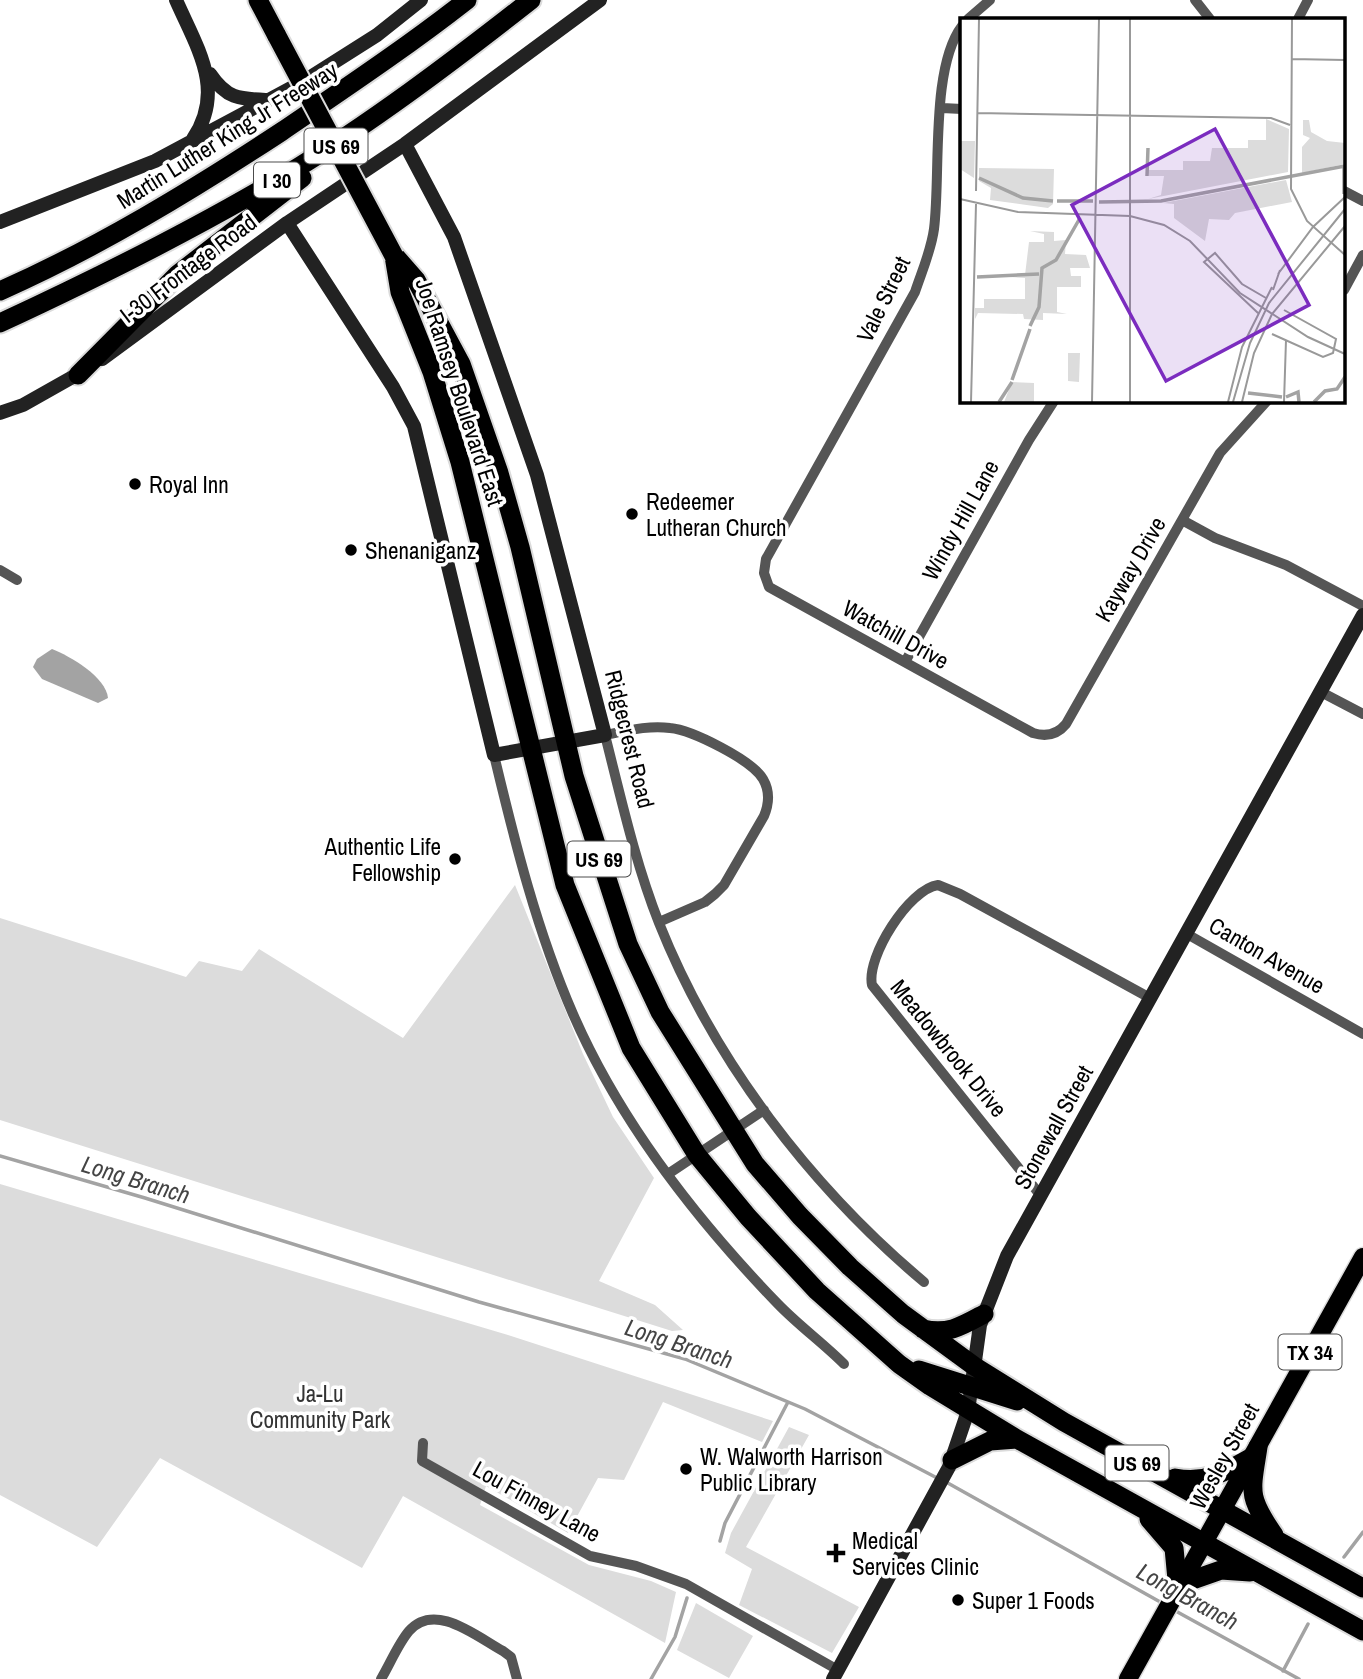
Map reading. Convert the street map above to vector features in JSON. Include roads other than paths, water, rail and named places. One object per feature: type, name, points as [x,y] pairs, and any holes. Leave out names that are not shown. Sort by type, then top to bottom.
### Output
[{"type":"highway","name":"US 69","points":[[258,0],[394,256]]},
{"type":"highway","name":"Martin Luther King Jr Freeway","points":[[0,291],[108,239],[228,167],[362,79],[467,0]]},
{"type":"highway","name":"I 30","points":[[0,323],[93,280],[283,176],[386,109],[531,0]]},
{"type":"highway","points":[[78,375],[178,274],[260,208],[362,135],[386,109]]},
{"type":"highway","name":"Joe Ramsey Boulevard East","points":[[394,256],[416,281],[461,363],[499,473],[520,547],[566,742],[628,944],[660,1012],[733,1132],[800,1216],[850,1267],[923,1329],[974,1366],[1035,1405],[1363,1588]]},
{"type":"highway","name":"Joe Ramsey Boulevard East","points":[[394,256],[400,292],[432,372],[460,462],[565,885],[582,934],[631,1048],[697,1155],[794,1269],[899,1364],[968,1411],[1363,1631]]},
{"type":"highway","points":[[923,1329],[939,1332],[951,1330],[984,1314]]},
{"type":"highway","points":[[899,1364],[971,1388],[1035,1405]]},
{"type":"highway","points":[[951,1463],[990,1441],[1017,1439]]},
{"type":"highway","points":[[1158,1474],[1199,1481],[1221,1475],[1255,1452]]},
{"type":"highway","points":[[1255,1452],[1251,1493],[1258,1514],[1279,1541]]},
{"type":"highway","points":[[1133,1504],[1174,1548],[1178,1589],[1221,1570],[1258,1573]]},
{"type":"main road","name":"Wesley Street","points":[[1128,1679],[1363,1257]]},
{"type":"street","points":[[176,0],[209,84],[209,104],[203,124],[192,140]]},
{"type":"street","points":[[398,18],[408,0]]},
{"type":"street","points":[[0,222],[155,161],[318,72],[421,0]]},
{"type":"street","name":"I-30 Frontage Road","points":[[0,413],[78,375],[120,347],[287,223],[405,144],[600,0]]},
{"type":"street","points":[[969,18],[990,0]]},
{"type":"street","points":[[1195,0],[1209,18]]},
{"type":"street","points":[[1299,18],[1308,0]]},
{"type":"street","name":"Vale Street","points":[[764,566],[915,292],[933,232],[948,53],[960,30]]},
{"type":"street","points":[[203,64],[220,90],[269,100]]},
{"type":"street","points":[[942,108],[960,109]]},
{"type":"street","name":"Ridgecrest Road","points":[[405,144],[454,237],[537,475],[630,832],[659,922],[710,1022],[764,1110],[814,1173],[876,1241],[924,1282]]},
{"type":"street","points":[[1346,192],[1363,201]]},
{"type":"street","points":[[287,223],[393,387],[415,426],[531,899],[573,1014],[613,1091],[701,1218],[776,1302],[844,1364]]},
{"type":"street","points":[[1346,286],[1363,255]]},
{"type":"street","name":"Windy Hill Lane","points":[[905,662],[1029,440],[1053,402]]},
{"type":"street","name":"Kayway Drive","points":[[1022,727],[1041,735],[1049,735],[1066,724],[1220,453],[1265,402]]},
{"type":"street","points":[[1182,520],[1215,538],[1286,565],[1363,607]]},
{"type":"street","name":"Watchill Drive","points":[[764,566],[769,587],[779,594],[1022,727]]},
{"type":"street","points":[[0,570],[17,580]]},
{"type":"street","name":"Stonewall Street","points":[[835,1674],[951,1463],[968,1411],[984,1314],[1007,1256],[1363,615]]},
{"type":"street","points":[[1321,692],[1363,714]]},
{"type":"street","points":[[494,755],[636,729],[677,729],[715,745],[755,769],[766,785],[768,806],[724,885],[705,902],[659,922]]},
{"type":"street","name":"Meadowbrook Drive","points":[[1041,1196],[872,985],[871,971],[898,918],[919,892],[938,884],[1150,998]]},
{"type":"street","name":"Canton Avenue","points":[[1187,934],[1363,1034]]},
{"type":"street","points":[[668,1174],[764,1110]]},
{"type":"street","name":"Lou Finney Lane","points":[[423,1443],[422,1461],[548,1535],[599,1560],[636,1566],[686,1584],[835,1674]]},
{"type":"street","points":[[382,1679],[409,1631],[432,1617],[444,1619],[503,1651],[510,1657],[517,1679]]},
{"type":"waterway","name":"Long Branch","points":[[0,1156],[145,1198],[479,1302],[685,1359],[805,1409],[939,1479]]},
{"type":"waterway","points":[[720,1541],[725,1523],[788,1402]]},
{"type":"waterway","name":"Long Branch","points":[[946,1482],[1162,1603]]},
{"type":"waterway","points":[[1344,1557],[1363,1532]]},
{"type":"waterway","points":[[651,1679],[675,1637],[687,1598]]},
{"type":"waterway","name":"Long Branch","points":[[1172,1609],[1299,1679]]},
{"type":"waterway","points":[[1283,1671],[1308,1624]]},
{"type":"place","name":"Royal Inn","points":[[135,484]]},
{"type":"place","name":"Redeemer Lutheran Church","points":[[632,514]]},
{"type":"place","name":"Shenaniganz","points":[[351,550]]},
{"type":"place","name":"Authentic Life Fellowship","points":[[455,859]]},
{"type":"place","name":"W. Walworth Harrison Public Library","points":[[686,1469]]},
{"type":"place","name":"Medical Services Clinic","points":[[836,1553]]},
{"type":"place","name":"Super 1 Foods","points":[[958,1600]]},
{"type":"park label","name":"Ja-Lu Community Park","points":[[320,1406]]}]
